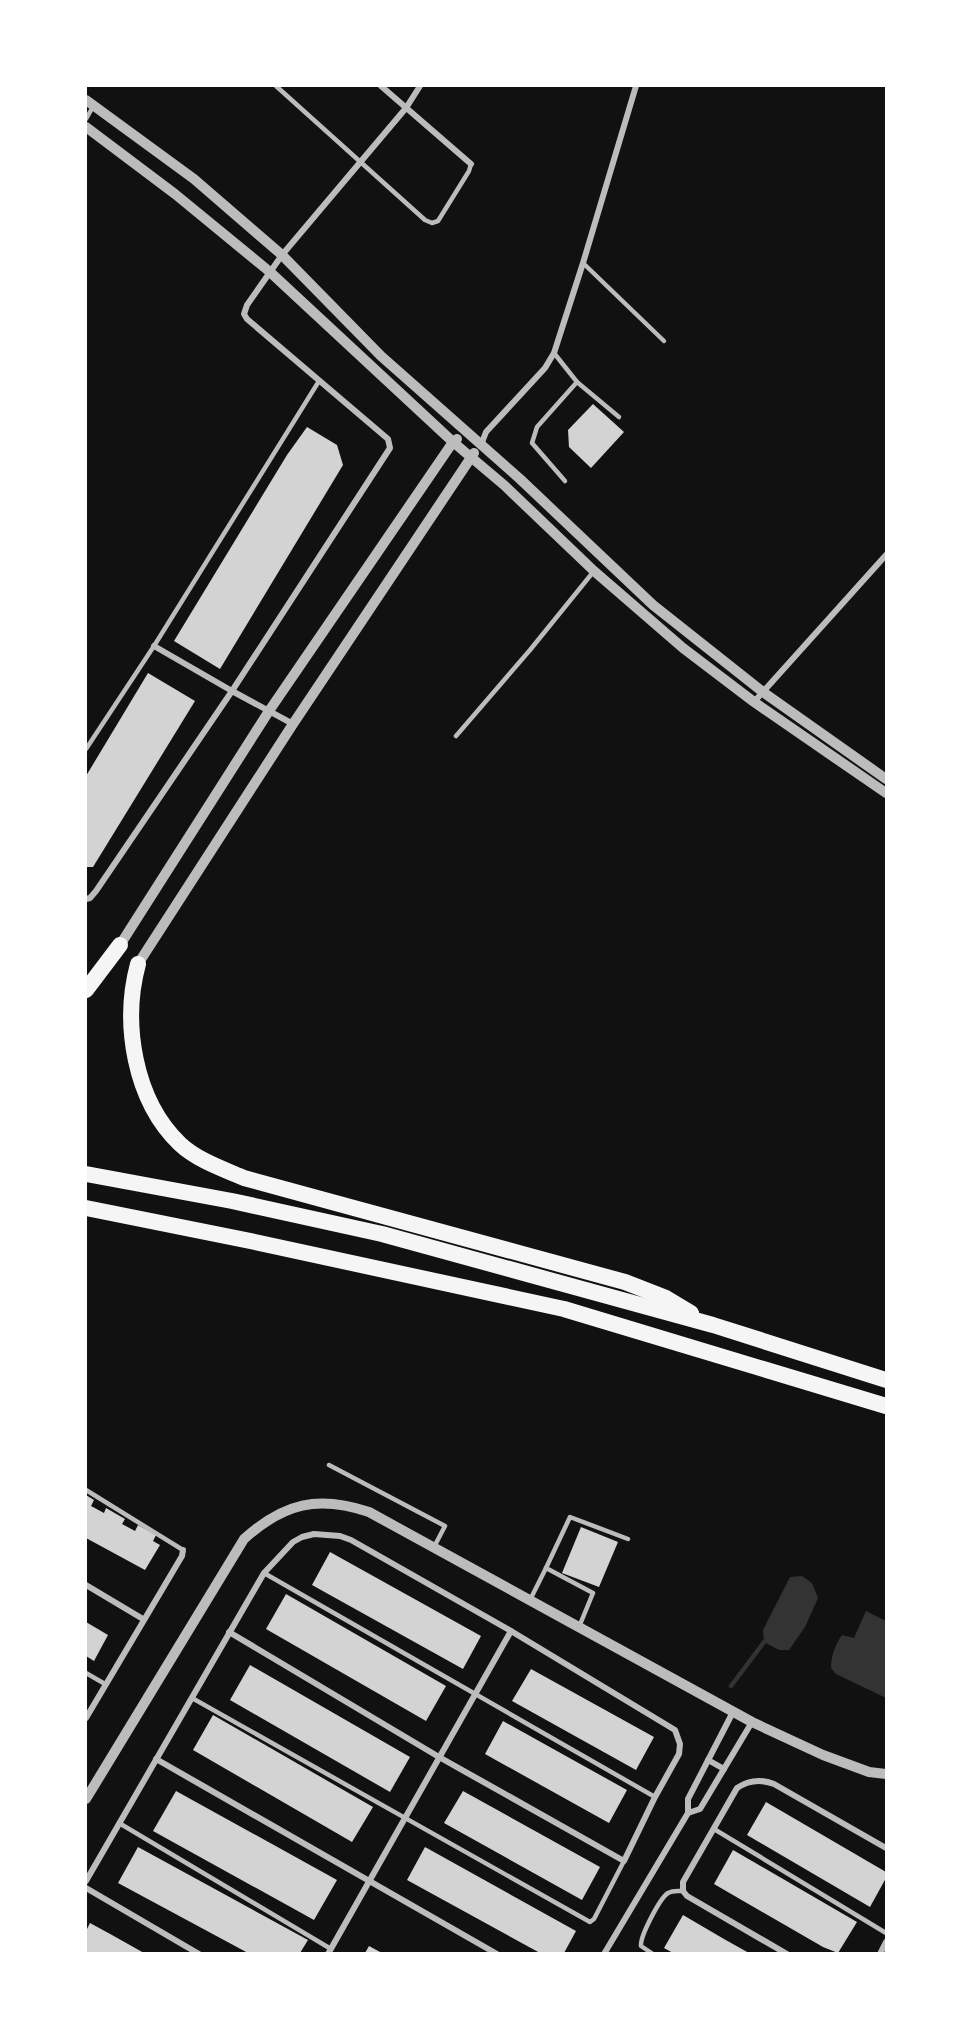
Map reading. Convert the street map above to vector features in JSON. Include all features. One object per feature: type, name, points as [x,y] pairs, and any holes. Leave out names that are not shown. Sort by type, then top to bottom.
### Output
[{"type":"highway","points":[[86,990],[120,945]]},
{"type":"highway","points":[[138,964],[133,984],[131,1017],[136,1060],[151,1107],[180,1144],[211,1164],[244,1178],[625,1282],[666,1298],[713,1325]]},
{"type":"highway","points":[[86,1174],[232,1201],[382,1234],[713,1325],[886,1380]]},
{"type":"highway","points":[[86,1208],[564,1309],[886,1406]]},
{"type":"street","points":[[381,86],[471,164]]},
{"type":"street","points":[[86,899],[96,891],[232,691],[390,448],[388,439],[247,319],[244,314],[247,305],[282,255],[406,108],[420,86]]},
{"type":"street","points":[[138,964],[293,724],[471,457],[481,446],[486,432],[545,368],[554,353],[636,86]]},
{"type":"street","points":[[90,103],[194,179],[282,255],[381,356],[520,479],[654,605],[763,692],[886,779]]},
{"type":"street","points":[[86,127],[175,194],[270,272],[453,442],[504,485],[594,571],[683,648],[754,702],[886,793]]},
{"type":"street","points":[[120,945],[269,711],[453,442],[466,432],[486,432]]},
{"type":"street","points":[[754,702],[886,555]]},
{"type":"street","points":[[154,646],[293,724]]},
{"type":"street","points":[[86,1799],[244,1539],[279,1512],[318,1503],[344,1504],[369,1512],[752,1722],[823,1755],[869,1772],[886,1774]]},
{"type":"street","points":[[86,1881],[229,1632],[264,1573],[293,1542],[314,1534],[339,1536],[351,1540],[511,1631],[675,1730],[681,1744],[679,1754],[624,1861],[439,1757],[229,1632]]},
{"type":"street","points":[[86,1718],[182,1556],[183,1550]]},
{"type":"street","points":[[86,1585],[143,1619]]},
{"type":"street","points":[[330,1951],[511,1631]]},
{"type":"street","points":[[604,1953],[688,1814],[688,1798],[734,1712]]},
{"type":"street","points":[[688,1814],[700,1809],[752,1722]]},
{"type":"street","points":[[156,1759],[497,1953]]},
{"type":"street","points":[[708,1760],[724,1769]]},
{"type":"street","points":[[787,1953],[685,1893],[683,1882],[737,1788],[750,1781],[759,1780],[774,1784],[886,1848]]},
{"type":"street","points":[[86,1888],[199,1953]]},
{"type":"street","points":[[880,1953],[886,1941]]},
{"type":"lane","points":[[276,86],[425,220],[432,223],[438,220],[469,171],[471,164]]},
{"type":"lane","points":[[86,119],[90,103]]},
{"type":"lane","points":[[583,263],[664,341]]},
{"type":"lane","points":[[554,353],[577,382],[619,417]]},
{"type":"lane","points":[[86,749],[154,646],[319,381]]},
{"type":"lane","points":[[565,481],[532,443],[537,427],[577,382]]},
{"type":"lane","points":[[456,736],[530,651],[594,571]]},
{"type":"lane","points":[[329,1465],[446,1526],[434,1547]]},
{"type":"lane","points":[[86,1491],[183,1550]]},
{"type":"lane","points":[[530,1600],[570,1517],[627,1539]]},
{"type":"lane","points":[[546,1568],[593,1593],[579,1627]]},
{"type":"lane","points":[[264,1573],[655,1797]]},
{"type":"lane","points":[[86,1673],[105,1684]]},
{"type":"lane","points":[[192,1698],[590,1922],[594,1919],[624,1861]]},
{"type":"lane","points":[[119,1823],[330,1951]]},
{"type":"lane","points":[[714,1829],[886,1933]]},
{"type":"lane","points":[[652,1953],[641,1946],[644,1933],[664,1897],[674,1891],[685,1893]]},
{"type":"shaded area","points":[[802,1576],[812,1583],[818,1598],[805,1627],[789,1650],[779,1650],[764,1642],[763,1630],[790,1577]]},
{"type":"shaded area","points":[[866,1611],[886,1621],[886,1698],[836,1674],[831,1668],[835,1647],[842,1635],[854,1638]]},
{"type":"building","points":[[593,404],[624,432],[591,468],[569,447],[568,430]]},
{"type":"building","points":[[307,427],[337,445],[343,465],[220,669],[174,641],[287,455]]},
{"type":"building","points":[[148,673],[195,701],[93,867],[86,867],[86,776]]},
{"type":"building","points":[[86,1495],[94,1500],[91,1506],[104,1513],[106,1508],[125,1519],[122,1524],[135,1531],[138,1525],[156,1535],[153,1541],[160,1545],[145,1570],[86,1538]]},
{"type":"building","points":[[581,1527],[618,1542],[599,1587],[562,1573]]},
{"type":"building","points":[[330,1552],[481,1636],[463,1669],[312,1585]]},
{"type":"building","points":[[286,1594],[446,1686],[426,1721],[266,1629]]},
{"type":"building","points":[[86,1622],[108,1635],[94,1661],[86,1656]]},
{"type":"building","points":[[250,1665],[410,1757],[390,1792],[230,1700]]},
{"type":"building","points":[[531,1669],[654,1737],[636,1770],[512,1701]]},
{"type":"building","points":[[213,1715],[373,1807],[352,1842],[193,1750]]},
{"type":"building","points":[[503,1721],[627,1790],[609,1823],[485,1754]]},
{"type":"building","points":[[176,1791],[337,1880],[314,1920],[153,1831]]},
{"type":"building","points":[[463,1791],[600,1867],[582,1900],[444,1823]]},
{"type":"building","points":[[766,1802],[886,1872],[886,1878],[870,1907],[747,1835]]},
{"type":"building","points":[[138,1847],[308,1940],[300,1953],[248,1953],[118,1883]]},
{"type":"building","points":[[425,1847],[576,1931],[564,1953],[540,1953],[407,1880]]},
{"type":"building","points":[[733,1850],[857,1922],[838,1953],[823,1947],[714,1884]]},
{"type":"building","points":[[683,1915],[749,1953],[673,1953],[664,1948]]},
{"type":"building","points":[[90,1923],[144,1953],[86,1953],[86,1931]]},
{"type":"building","points":[[369,1946],[382,1953],[365,1953]]},
{"type":"waterway","points":[[731,1686],[764,1642]]}]
